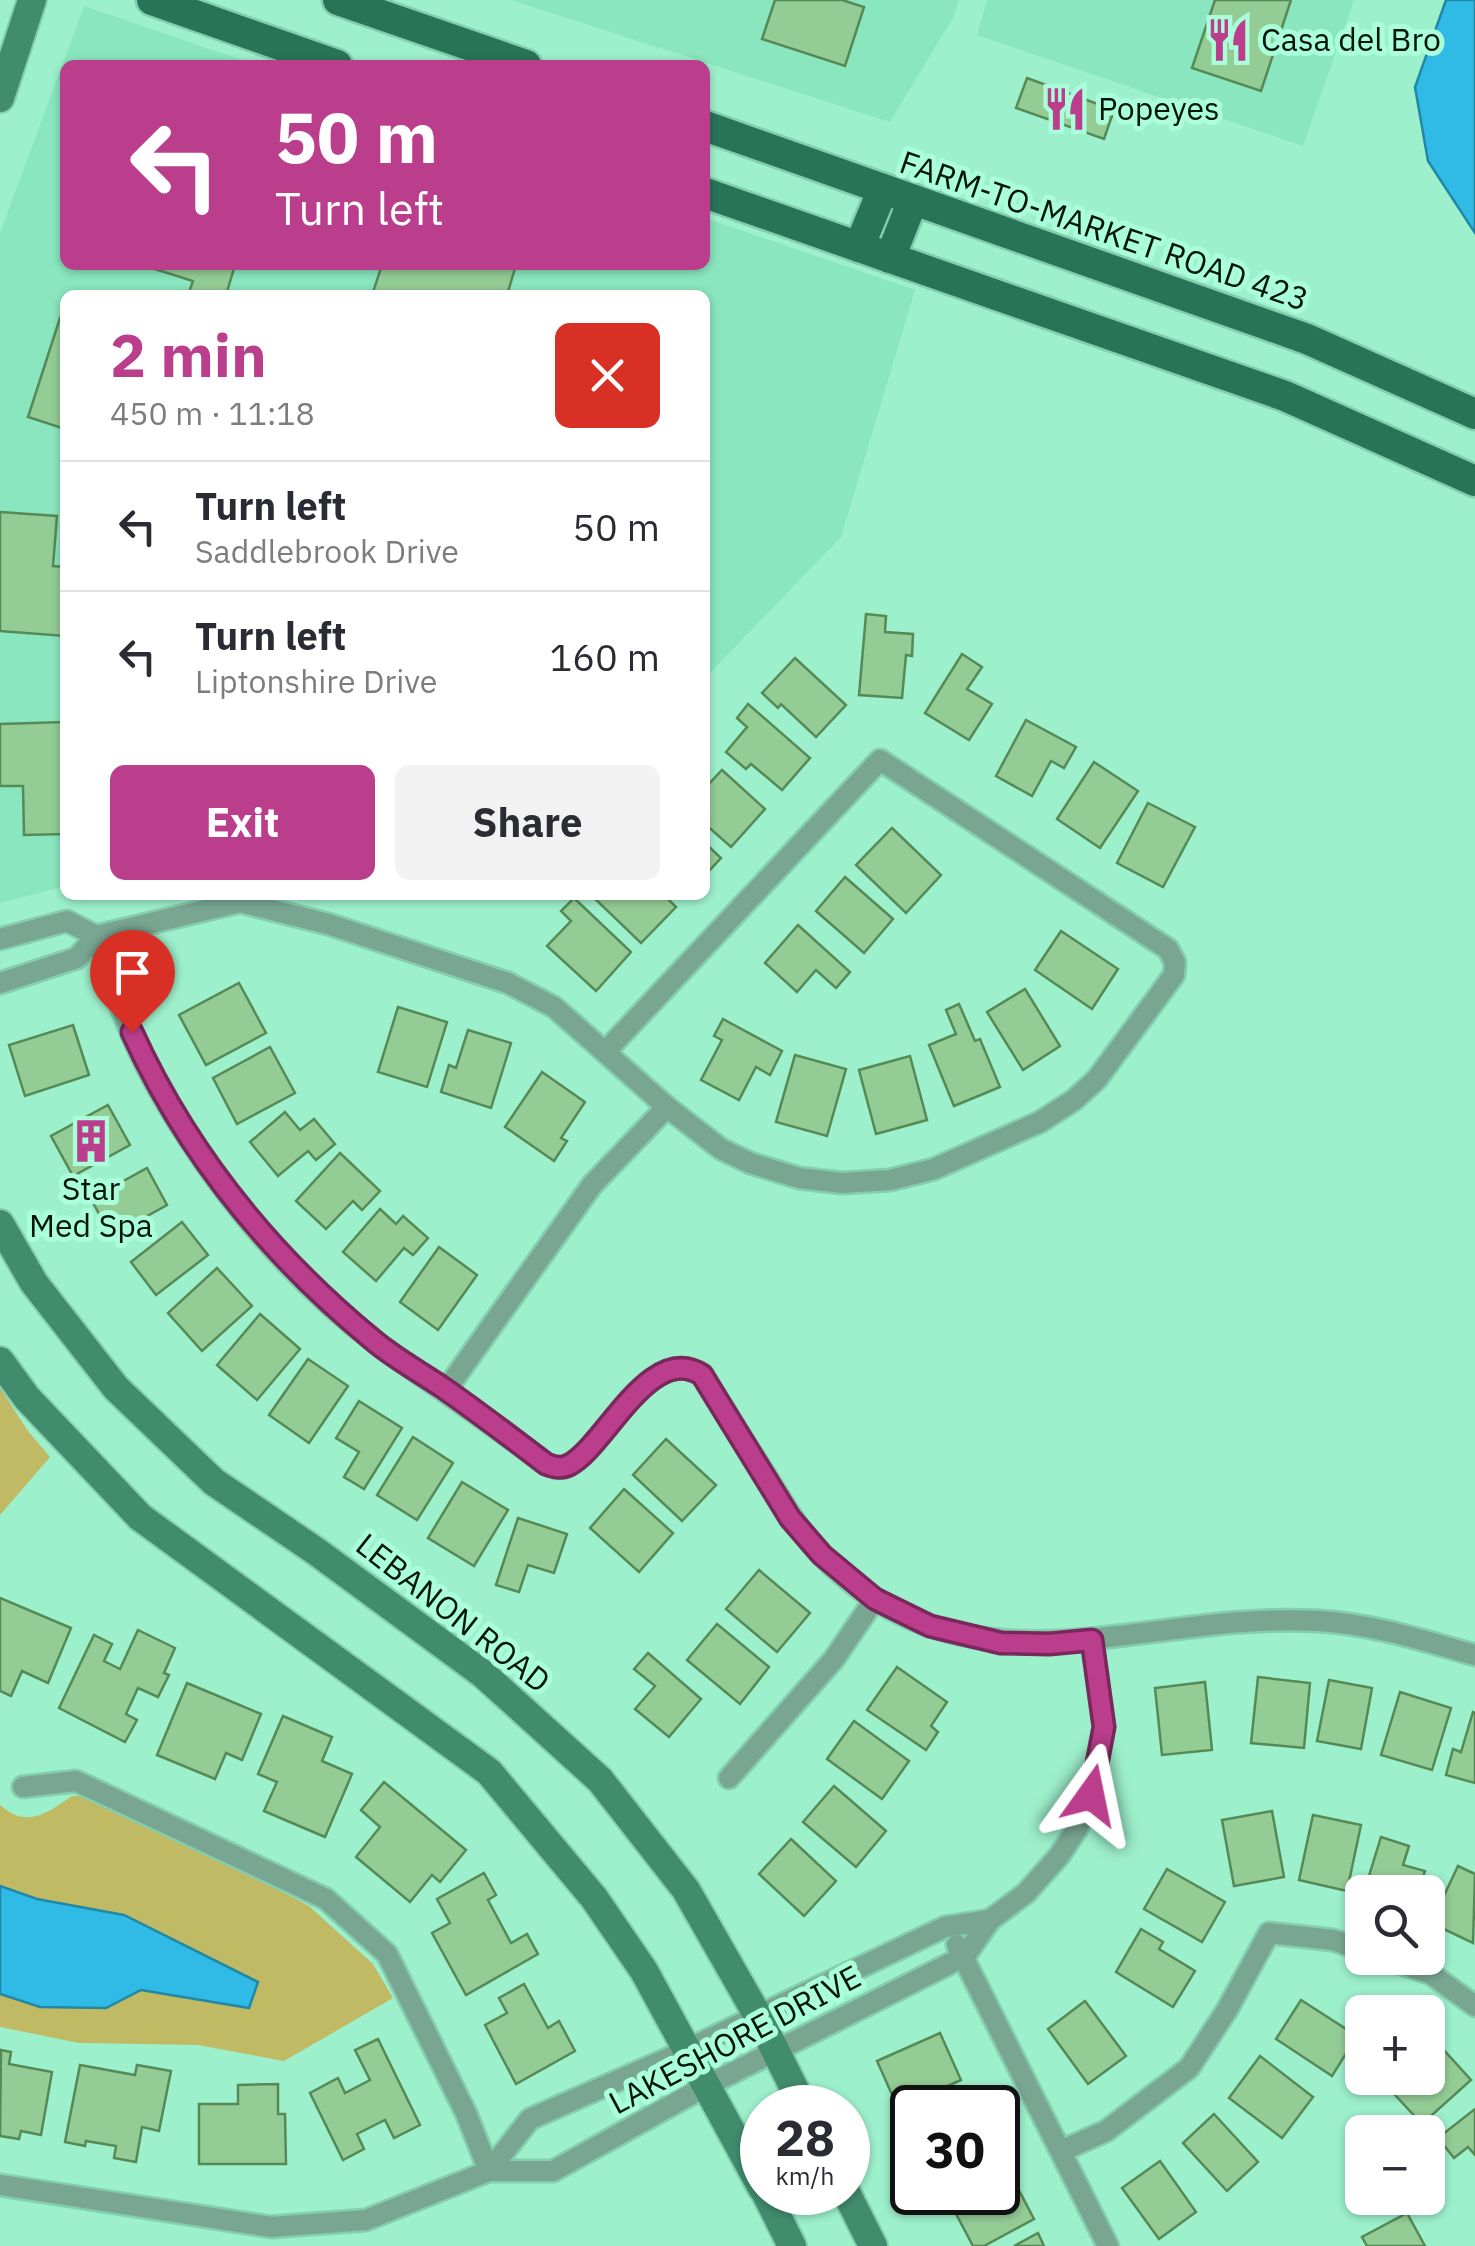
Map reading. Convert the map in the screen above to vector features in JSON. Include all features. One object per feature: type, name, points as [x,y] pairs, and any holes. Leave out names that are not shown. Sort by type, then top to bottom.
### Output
[{"type":"main road","points":[[0,98],[32,0]]},
{"type":"main road","points":[[152,0],[323,60]]},
{"type":"main road","points":[[338,0],[512,60]]},
{"type":"main road","name":"FARM-TO-MARKET ROAD 423","points":[[710,128],[1307,339],[1475,414]]},
{"type":"main road","points":[[859,247],[883,189]]},
{"type":"main road","points":[[710,195],[1285,396],[1475,482]]},
{"type":"main road","points":[[890,258],[913,200]]},
{"type":"main road","name":"LEBANON ROAD","points":[[0,1224],[34,1283],[116,1388],[214,1482],[484,1674],[600,1780],[686,1890],[793,2085]]},
{"type":"main road","points":[[0,1361],[27,1398],[140,1516],[489,1772],[594,1898],[644,1971],[740,2145]]},
{"type":"main road","points":[[776,2215],[792,2246]]},
{"type":"main road","points":[[858,2215],[873,2246]]},
{"type":"street","points":[[0,983],[77,958],[96,936],[240,902],[328,924],[508,983],[554,1007],[667,1108],[721,1149],[750,1163],[799,1178],[842,1183],[890,1180],[934,1169],[1040,1122],[1074,1100],[1097,1078],[1174,975],[1175,962],[1168,949],[880,760],[606,1051]]},
{"type":"street","points":[[0,939],[67,921],[96,936],[120,1006],[155,1083],[226,1193],[294,1271],[376,1343],[546,1464],[556,1468],[570,1465],[650,1383],[668,1369],[682,1366],[702,1375],[790,1518],[822,1555],[875,1599],[930,1626],[1001,1643],[1049,1644],[1241,1622],[1319,1621],[1390,1631],[1475,1656]]},
{"type":"street","points":[[446,1390],[592,1185],[667,1108]]},
{"type":"street","points":[[729,1778],[834,1660],[875,1599]]},
{"type":"street","name":"LAKESHORE DRIVE","points":[[0,2185],[271,2237],[366,2220],[489,2171],[554,2172],[708,2084],[964,1956],[990,1920],[1026,1893],[1059,1856],[1091,1795],[1104,1727],[1092,1640]]},
{"type":"street","points":[[23,1787],[76,1781],[326,1899],[387,1954],[466,2114],[489,2171]]},
{"type":"street","name":"LAKESHORE DRIVE","points":[[489,2171],[530,2119],[945,1928],[990,1920]]},
{"type":"street","points":[[945,1928],[964,1956],[1108,2246]]},
{"type":"street","points":[[1061,2151],[1106,2131],[1189,2068],[1227,2010],[1269,1933],[1345,1944]]},
{"type":"street","points":[[1433,1975],[1475,2006]]},
{"type":"shaded area","points":[[511,0],[959,0],[954,16],[890,122],[710,64],[710,60],[697,60]]},
{"type":"shaded area","points":[[987,0],[1354,0],[1303,146],[977,35]]},
{"type":"shaded area","points":[[84,6],[241,60],[64,60]]},
{"type":"shaded area","points":[[60,71],[60,270],[710,270],[710,220],[915,290],[841,537],[710,673],[710,290],[60,290],[60,887],[0,903],[0,233]]},
{"type":"shaded area","points":[[0,1388],[50,1457],[0,1515]]},
{"type":"shaded area","points":[[72,1796],[84,1796],[169,1833],[309,1906],[373,1964],[393,1998],[284,2061],[198,2045],[79,2043],[0,2027],[0,1805],[19,1816],[37,1816]]},
{"type":"water","points":[[1446,0],[1475,0],[1475,233],[1428,161],[1415,87]]},
{"type":"water","points":[[0,1886],[37,1899],[124,1915],[258,1982],[249,2008],[141,1990],[106,2008],[40,2007],[0,1994]]},
{"type":"building","points":[[775,0],[842,0],[864,7],[845,66],[762,39]]},
{"type":"building","points":[[1215,0],[1291,0],[1261,91],[1192,68]]},
{"type":"building","name":"Popeyes","points":[[1027,78],[1114,110],[1104,139],[1016,108]]},
{"type":"building","points":[[158,270],[234,270],[228,290],[190,290],[193,281]]},
{"type":"building","points":[[380,270],[514,270],[508,290],[374,290]]},
{"type":"building","points":[[60,318],[60,427],[28,417]]},
{"type":"building","points":[[0,512],[57,516],[53,566],[60,567],[60,636],[0,631]]},
{"type":"building","points":[[866,614],[886,616],[885,632],[913,634],[912,656],[906,655],[902,698],[859,695]]},
{"type":"building","points":[[962,654],[982,667],[967,689],[992,704],[969,740],[925,713]]},
{"type":"building","points":[[795,658],[846,705],[816,737],[781,704],[778,708],[762,693]]},
{"type":"building","points":[[748,704],[810,758],[782,790],[751,764],[746,769],[726,752],[747,727],[737,718]]},
{"type":"building","points":[[1026,720],[1076,747],[1064,768],[1051,761],[1032,796],[996,776]]},
{"type":"building","points":[[60,722],[60,834],[24,835],[23,786],[0,786],[0,724]]},
{"type":"building","points":[[1094,762],[1138,791],[1100,848],[1057,819]]},
{"type":"building","points":[[722,770],[765,809],[731,847],[710,828],[710,783]]},
{"type":"building","points":[[1148,803],[1195,827],[1163,887],[1117,863]]},
{"type":"building","points":[[892,828],[941,875],[906,913],[856,865]]},
{"type":"building","points":[[710,848],[721,858],[710,870]]},
{"type":"building","points":[[845,877],[893,919],[864,953],[816,911]]},
{"type":"building","points":[[576,900],[631,952],[596,991],[547,946],[571,921],[561,911]]},
{"type":"building","points":[[596,900],[669,900],[676,907],[641,943]]},
{"type":"building","points":[[798,925],[850,972],[836,988],[816,970],[797,992],[765,963]]},
{"type":"building","points":[[1061,931],[1118,969],[1092,1009],[1035,970]]},
{"type":"building","points":[[239,983],[266,1033],[206,1065],[179,1015]]},
{"type":"building","points":[[1025,989],[1060,1046],[1023,1070],[987,1012]]},
{"type":"building","points":[[959,1004],[975,1041],[980,1039],[1000,1087],[954,1106],[929,1045],[956,1034],[946,1010]]},
{"type":"building","points":[[398,1007],[447,1022],[427,1087],[378,1072]]},
{"type":"building","points":[[723,1019],[782,1051],[770,1075],[756,1067],[739,1100],[701,1080],[722,1040],[714,1036]]},
{"type":"building","points":[[73,1025],[89,1075],[25,1096],[9,1045]]},
{"type":"building","points":[[468,1030],[511,1043],[491,1108],[441,1092],[449,1065],[456,1068]]},
{"type":"building","points":[[270,1047],[295,1093],[237,1124],[213,1078]]},
{"type":"building","points":[[795,1055],[846,1069],[827,1136],[776,1122]]},
{"type":"building","points":[[910,1056],[927,1120],[876,1134],[859,1070]]},
{"type":"building","points":[[542,1072],[585,1102],[561,1138],[567,1141],[554,1161],[505,1127]]},
{"type":"building","name":"Star Med Spa","points":[[108,1105],[130,1145],[73,1176],[51,1136]]},
{"type":"building","points":[[285,1112],[300,1130],[314,1119],[335,1144],[316,1160],[308,1151],[278,1176],[250,1142]]},
{"type":"building","points":[[340,1153],[380,1191],[362,1210],[353,1201],[326,1229],[296,1201]]},
{"type":"building","points":[[147,1168],[167,1205],[111,1236],[91,1199]]},
{"type":"building","points":[[380,1209],[396,1224],[403,1216],[428,1238],[413,1255],[404,1248],[376,1281],[343,1252]]},
{"type":"building","points":[[182,1222],[208,1255],[156,1295],[131,1262]]},
{"type":"building","points":[[439,1247],[477,1275],[438,1330],[400,1302]]},
{"type":"building","points":[[217,1268],[252,1306],[202,1351],[168,1313]]},
{"type":"building","points":[[260,1314],[300,1349],[257,1400],[217,1365]]},
{"type":"building","points":[[308,1359],[348,1386],[309,1443],[269,1415]]},
{"type":"building","points":[[359,1401],[402,1428],[364,1489],[344,1477],[359,1452],[336,1438]]},
{"type":"building","points":[[413,1437],[453,1463],[417,1520],[377,1495]]},
{"type":"building","points":[[666,1439],[716,1485],[682,1521],[633,1475]]},
{"type":"building","points":[[462,1482],[508,1510],[474,1566],[428,1538]]},
{"type":"building","points":[[624,1489],[673,1533],[639,1572],[590,1528]]},
{"type":"building","points":[[518,1518],[567,1534],[554,1573],[528,1565],[519,1592],[496,1585]]},
{"type":"building","points":[[759,1570],[810,1613],[777,1652],[726,1609]]},
{"type":"building","points":[[0,1598],[71,1628],[48,1683],[22,1671],[11,1696],[0,1691]]},
{"type":"building","points":[[717,1624],[769,1667],[740,1704],[687,1660]]},
{"type":"building","points":[[138,1630],[175,1648],[164,1673],[169,1675],[158,1697],[138,1688],[126,1714],[137,1720],[125,1742],[59,1708],[94,1635],[112,1644],[104,1661],[120,1669]]},
{"type":"building","points":[[648,1653],[701,1699],[669,1737],[635,1709],[655,1686],[634,1669]]},
{"type":"building","points":[[897,1667],[947,1702],[931,1726],[938,1732],[926,1750],[867,1710]]},
{"type":"building","points":[[1258,1677],[1310,1683],[1304,1748],[1251,1743]]},
{"type":"building","points":[[1329,1680],[1372,1688],[1361,1749],[1317,1741]]},
{"type":"building","points":[[1205,1682],[1212,1750],[1162,1755],[1155,1688]]},
{"type":"building","points":[[187,1683],[261,1714],[242,1760],[226,1753],[215,1779],[157,1755]]},
{"type":"building","points":[[1400,1692],[1451,1708],[1432,1770],[1381,1755]]},
{"type":"building","points":[[1473,1712],[1475,1783],[1446,1775],[1453,1749],[1461,1752]]},
{"type":"building","points":[[283,1716],[332,1737],[322,1761],[352,1774],[325,1837],[264,1811],[277,1782],[258,1774]]},
{"type":"building","points":[[854,1721],[909,1761],[882,1799],[827,1759]]},
{"type":"building","points":[[384,1782],[466,1850],[440,1882],[432,1875],[410,1902],[356,1857],[380,1827],[361,1810]]},
{"type":"building","points":[[834,1786],[886,1831],[856,1867],[803,1822]]},
{"type":"building","points":[[1272,1811],[1284,1877],[1234,1886],[1222,1820]]},
{"type":"building","points":[[1313,1815],[1361,1825],[1350,1875],[1345,1875],[1345,1891],[1299,1880]]},
{"type":"building","points":[[1381,1837],[1409,1846],[1403,1865],[1425,1871],[1424,1875],[1369,1875]]},
{"type":"building","points":[[791,1839],[836,1881],[804,1916],[759,1874]]},
{"type":"building","points":[[1458,1866],[1475,1874],[1473,1943],[1445,1930],[1445,1893]]},
{"type":"building","points":[[1167,1869],[1225,1902],[1202,1942],[1144,1909]]},
{"type":"building","points":[[484,1873],[496,1895],[488,1900],[511,1943],[527,1934],[538,1954],[466,1995],[432,1933],[450,1923],[437,1899]]},
{"type":"building","points":[[1141,1929],[1163,1942],[1159,1949],[1195,1971],[1173,2007],[1116,1972]]},
{"type":"building","points":[[524,1984],[548,2028],[559,2021],[575,2051],[516,2084],[485,2025],[507,2013],[499,1998]]},
{"type":"building","points":[[1301,2000],[1345,2028],[1345,2055],[1332,2076],[1276,2039]]},
{"type":"building","points":[[1085,2001],[1126,2056],[1088,2084],[1048,2029]]},
{"type":"building","points":[[940,2033],[961,2080],[950,2085],[890,2085],[890,2090],[877,2061]]},
{"type":"building","points":[[378,2039],[420,2125],[394,2138],[385,2120],[357,2134],[364,2149],[343,2160],[310,2093],[338,2078],[345,2093],[370,2080],[355,2050]]},
{"type":"building","points":[[1,2050],[11,2052],[9,2064],[52,2072],[41,2135],[21,2131],[19,2139],[0,2136]]},
{"type":"building","points":[[1445,2051],[1471,2080],[1432,2115],[1414,2115],[1395,2095],[1445,2095]]},
{"type":"building","points":[[1260,2056],[1313,2097],[1282,2138],[1229,2098]]},
{"type":"building","points":[[80,2065],[135,2075],[137,2065],[171,2071],[159,2131],[142,2127],[136,2162],[114,2158],[116,2146],[65,2142]]},
{"type":"building","points":[[278,2084],[278,2114],[285,2114],[286,2164],[199,2164],[199,2104],[238,2104],[238,2085]]},
{"type":"building","points":[[1475,2109],[1475,2155],[1468,2147],[1454,2158],[1445,2147],[1445,2133]]},
{"type":"building","points":[[1214,2114],[1258,2162],[1227,2191],[1183,2143]]},
{"type":"building","points":[[1160,2161],[1196,2212],[1159,2239],[1122,2188]]},
{"type":"building","points":[[1020,2192],[1034,2219],[984,2246],[973,2246],[957,2215],[1020,2215]]},
{"type":"building","points":[[1408,2215],[1425,2246],[1367,2246],[1362,2237]]},
{"type":"building","points":[[1038,2233],[1044,2246],[1014,2246]]},
{"type":"place","name":"Casa del Bro","points":[[1228,40]]},
{"type":"place","name":"Popeyes","points":[[1065,109]]},
{"type":"place","name":"Star Med Spa","points":[[91,1141]]},
{"type":"route","points":[[132,1032],[155,1083],[226,1193],[294,1271],[376,1343],[546,1464],[556,1468],[570,1465],[613,1417],[668,1369],[682,1366],[695,1370],[702,1375],[790,1518],[822,1555],[875,1599],[930,1626],[1001,1643],[1092,1640],[1104,1727],[1091,1795]]}]
